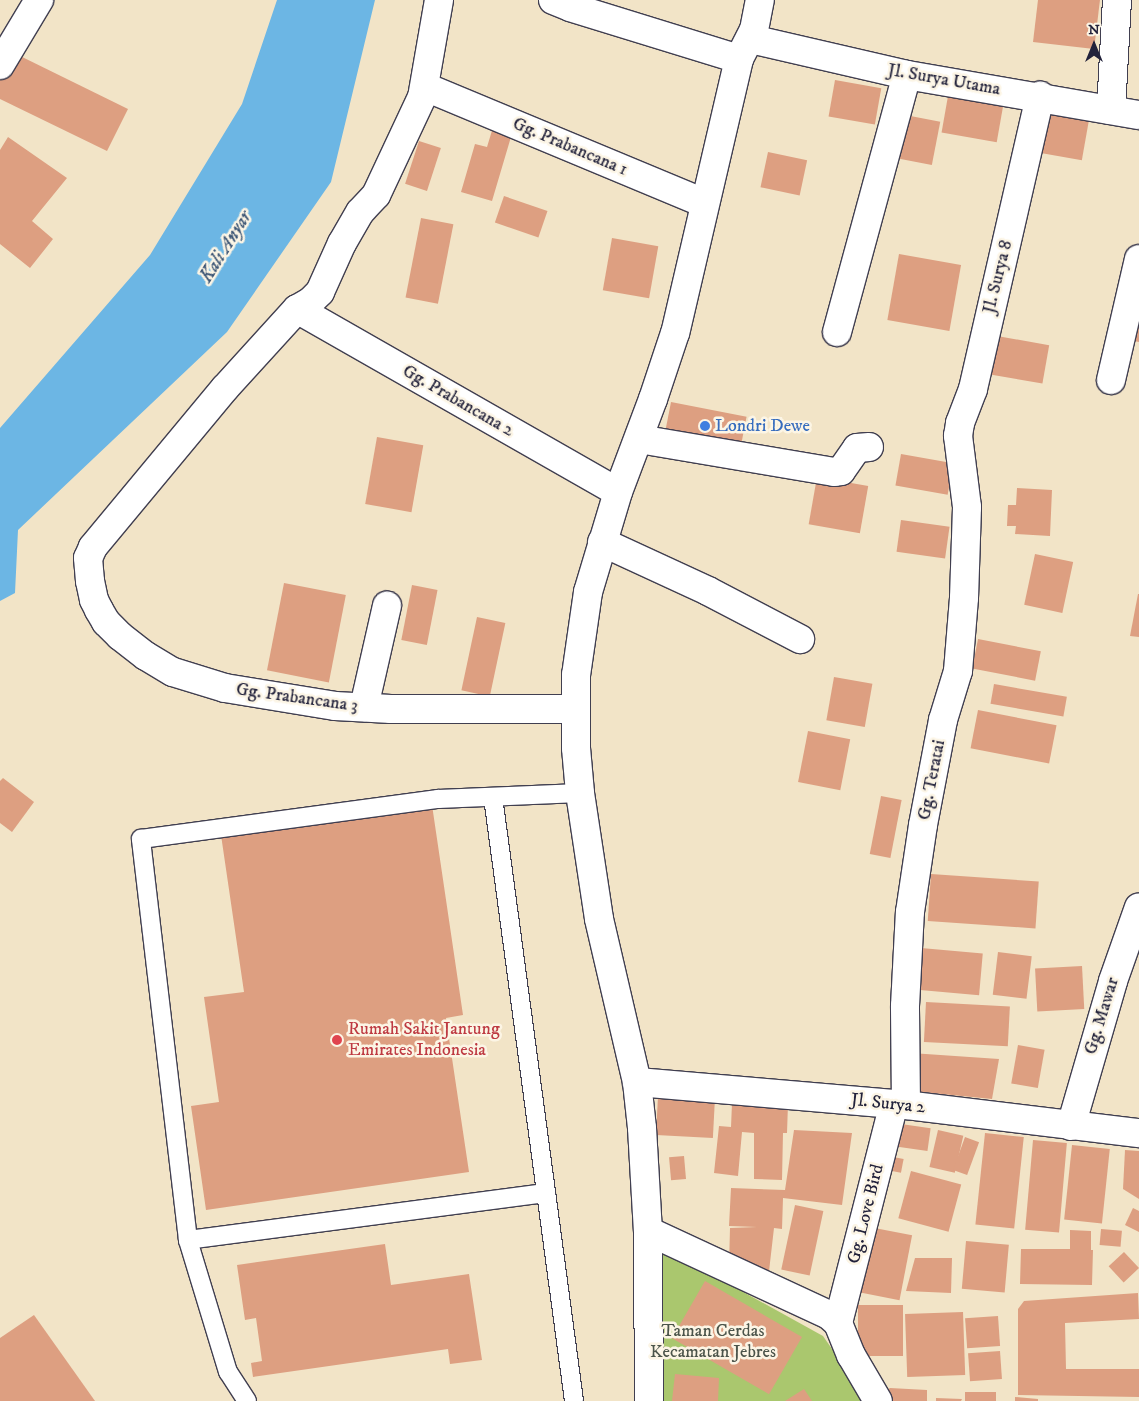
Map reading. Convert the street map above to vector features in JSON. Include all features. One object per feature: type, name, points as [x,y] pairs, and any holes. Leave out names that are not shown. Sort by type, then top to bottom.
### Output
[{"type":"street","points":[[298,309],[312,301],[320,292],[342,243],[360,212],[376,195],[399,148],[422,97],[439,0]]},
{"type":"street","name":"Jl. Surya Utama","points":[[553,0],[570,8],[745,49],[1040,96],[1139,114]]},
{"type":"street","points":[[649,1401],[648,1231],[642,1128],[636,1082],[599,919],[580,792],[574,709],[576,675],[588,592],[618,492],[639,439],[675,333],[704,203],[760,0]]},
{"type":"street","points":[[1111,110],[1117,0]]},
{"type":"street","points":[[0,65],[36,1]]},
{"type":"street","points":[[837,332],[907,75]]},
{"type":"street","name":"Gg. Prabancana 1","points":[[435,91],[704,203]]},
{"type":"street","name":"Jl. Surya 8","points":[[961,457],[958,447],[960,423],[973,389],[1040,96]]},
{"type":"street","points":[[1111,380],[1139,260]]},
{"type":"street","name":"Gg. Prabancana 2","points":[[298,309],[618,492]]},
{"type":"street","name":"Gg. Prabancana 3","points":[[298,309],[225,388],[93,548],[88,558],[94,600],[106,622],[146,656],[173,672],[224,688],[335,706],[574,709]]},
{"type":"street","points":[[639,439],[834,472],[841,471],[857,448],[869,447]]},
{"type":"street","name":"Gg. Teratai","points":[[900,1105],[910,912],[923,825],[943,720],[958,671],[968,546],[968,507],[961,457]]},
{"type":"street","points":[[602,542],[708,591],[800,639]]},
{"type":"street","points":[[364,707],[386,606]]},
{"type":"street","name":"Gg. Mawar","points":[[1071,1126],[1113,981],[1139,908]]},
{"type":"street","name":"Jl. Surya 2","points":[[636,1082],[900,1105],[1139,1134]]},
{"type":"street","name":"Gg. Love Bird","points":[[838,1323],[900,1105]]},
{"type":"street","points":[[648,1231],[829,1315],[838,1323],[851,1355],[878,1401]]},
{"type":"lane","points":[[247,1401],[228,1372],[188,1240],[141,839],[438,799],[580,792]]},
{"type":"lane","points":[[493,797],[574,1401]]},
{"type":"lane","points":[[188,1240],[546,1193]]},
{"type":"green space","name":"Taman Cerdas Kecamatan Jebres","points":[[651,1241],[823,1336],[868,1401],[657,1401]]},
{"type":"water","name":"Kali Anyar","points":[[277,0],[375,0],[331,182],[227,332],[18,530],[15,593],[0,601],[0,428],[150,255],[242,104]]},
{"type":"building","points":[[1038,0],[1100,0],[1094,49],[1033,42]]},
{"type":"building","points":[[12,52],[128,109],[107,151],[0,99],[0,77]]},
{"type":"building","points":[[835,80],[881,88],[875,125],[829,116]]},
{"type":"building","points":[[948,96],[1003,106],[997,142],[942,132]]},
{"type":"building","points":[[1044,110],[1089,118],[1082,160],[1037,152]]},
{"type":"building","points":[[900,114],[940,122],[932,165],[892,157]]},
{"type":"building","points":[[494,124],[513,130],[492,201],[461,192],[475,144],[487,147]]},
{"type":"building","points":[[8,137],[67,178],[32,221],[53,239],[30,268],[0,244],[0,150]]},
{"type":"building","points":[[419,141],[441,148],[427,191],[405,184]]},
{"type":"building","points":[[768,152],[807,160],[800,196],[761,187]]},
{"type":"building","points":[[504,196],[547,211],[538,237],[495,222]]},
{"type":"building","points":[[421,218],[453,224],[438,304],[406,298]]},
{"type":"building","points":[[612,238],[658,246],[649,298],[603,290]]},
{"type":"building","points":[[899,254],[961,265],[949,331],[887,320]]},
{"type":"building","points":[[1139,321],[1139,342],[1134,341]]},
{"type":"building","points":[[997,336],[1049,345],[1042,384],[990,374]]},
{"type":"building","name":"Londri Dewe","points":[[671,402],[747,417],[740,451],[664,436]]},
{"type":"building","points":[[377,437],[423,445],[411,512],[365,504]]},
{"type":"building","points":[[901,454],[953,463],[948,495],[895,486]]},
{"type":"building","points":[[817,477],[868,486],[860,533],[809,524]]},
{"type":"building","points":[[1017,488],[1052,490],[1050,536],[1015,534],[1016,526],[1007,526],[1008,505],[1016,505]]},
{"type":"building","points":[[901,520],[950,527],[945,559],[897,552]]},
{"type":"building","points":[[1035,554],[1073,562],[1062,613],[1024,605]]},
{"type":"building","points":[[284,583],[346,595],[329,682],[267,670]]},
{"type":"building","points":[[412,585],[438,590],[427,645],[401,640]]},
{"type":"building","points":[[1139,594],[1139,637],[1130,636]]},
{"type":"building","points":[[477,617],[505,623],[490,696],[461,690]]},
{"type":"building","points":[[978,639],[1041,651],[1035,681],[972,668]]},
{"type":"building","points":[[834,677],[872,684],[865,727],[826,720]]},
{"type":"building","points":[[994,684],[1067,697],[1063,717],[991,704]]},
{"type":"building","points":[[978,710],[1057,725],[1049,764],[971,748]]},
{"type":"building","points":[[808,731],[850,739],[840,790],[798,782]]},
{"type":"building","points":[[3,778],[34,802],[12,832],[0,823],[0,781]]},
{"type":"building","points":[[881,796],[902,800],[890,858],[870,854]]},
{"type":"building","points":[[432,805],[463,1015],[446,1018],[469,1172],[206,1210],[191,1106],[219,1102],[204,997],[244,992],[221,835]]},
{"type":"building","points":[[931,874],[1039,882],[1035,928],[928,921]]},
{"type":"building","points":[[921,948],[983,953],[979,995],[917,990]]},
{"type":"building","points":[[998,952],[1032,956],[1027,999],[993,995]]},
{"type":"building","points":[[1082,966],[1084,1009],[1037,1011],[1035,968]]},
{"type":"building","points":[[926,1002],[1010,1006],[1008,1046],[924,1042]]},
{"type":"building","points":[[1018,1045],[1045,1050],[1038,1088],[1011,1083]]},
{"type":"building","points":[[911,1053],[999,1059],[992,1099],[912,1091]]},
{"type":"building","points":[[658,1096],[715,1099],[713,1138],[656,1135]]},
{"type":"building","points":[[732,1103],[788,1104],[787,1133],[783,1133],[782,1180],[754,1179],[754,1133],[742,1132],[738,1176],[714,1173],[719,1126],[731,1127]]},
{"type":"building","points":[[894,1123],[931,1128],[927,1151],[891,1146]]},
{"type":"building","points":[[794,1130],[852,1133],[842,1205],[783,1198],[782,1229],[774,1228],[768,1280],[729,1266],[730,1228],[757,1227],[729,1226],[731,1188],[785,1190]]},
{"type":"building","points":[[938,1130],[963,1136],[955,1173],[929,1167]]},
{"type":"building","points":[[985,1133],[1024,1137],[1014,1229],[975,1224]]},
{"type":"building","points":[[965,1137],[979,1142],[967,1175],[953,1170]]},
{"type":"building","points":[[1033,1140],[1067,1143],[1059,1233],[1025,1230]]},
{"type":"building","points":[[1072,1145],[1110,1149],[1102,1224],[1064,1220]]},
{"type":"building","points":[[1125,1150],[1139,1151],[1139,1199],[1123,1189]]},
{"type":"building","points":[[883,1155],[904,1159],[901,1173],[880,1169]]},
{"type":"building","points":[[684,1156],[686,1179],[671,1180],[669,1157]]},
{"type":"building","points":[[911,1171],[961,1184],[949,1232],[898,1218]]},
{"type":"building","points":[[795,1205],[823,1211],[810,1276],[781,1270]]},
{"type":"building","points":[[1133,1208],[1139,1211],[1139,1232],[1125,1225]]},
{"type":"building","points":[[864,1226],[912,1235],[900,1300],[851,1291]]},
{"type":"building","points":[[1101,1229],[1122,1231],[1121,1247],[1100,1245]]},
{"type":"building","points":[[1070,1230],[1091,1231],[1091,1250],[1093,1250],[1092,1285],[1020,1284],[1021,1249],[1070,1249]]},
{"type":"building","points":[[966,1241],[1009,1245],[1005,1293],[962,1289]]},
{"type":"building","points":[[385,1244],[391,1285],[469,1274],[482,1360],[450,1364],[448,1349],[253,1377],[251,1363],[262,1361],[256,1318],[245,1320],[237,1265]]},
{"type":"building","points":[[1124,1252],[1139,1268],[1124,1282],[1109,1266]]},
{"type":"building","points":[[915,1258],[952,1258],[951,1293],[906,1291]]},
{"type":"building","points":[[705,1281],[802,1337],[769,1394],[672,1338]]},
{"type":"building","points":[[1138,1293],[1139,1319],[1065,1323],[1066,1369],[1139,1369],[1139,1397],[1018,1395],[1018,1309],[1024,1301]]},
{"type":"building","points":[[858,1305],[903,1305],[903,1356],[858,1356]]},
{"type":"building","points":[[963,1312],[965,1375],[907,1377],[905,1314]]},
{"type":"building","points":[[34,1315],[95,1401],[0,1401],[0,1338]]},
{"type":"building","points":[[998,1316],[1000,1346],[967,1348],[965,1318]]},
{"type":"building","points":[[1000,1351],[1002,1379],[970,1381],[968,1353]]},
{"type":"building","points":[[675,1374],[719,1378],[718,1401],[672,1401]]},
{"type":"building","points":[[890,1388],[927,1390],[927,1401],[888,1401],[883,1392]]},
{"type":"building","points":[[804,1389],[812,1401],[785,1401]]},
{"type":"building","points":[[965,1392],[996,1392],[996,1401],[965,1401]]},
{"type":"building","points":[[1015,1397],[1038,1399],[1038,1401],[1015,1401]]},
{"type":"building","points":[[936,1398],[962,1399],[961,1401],[936,1401]]},
{"type":"place","name":"Londri Dewe","points":[[705,426]]},
{"type":"place","name":"Rumah Sakit Jantung Emirates Indonesia","points":[[337,1040]]}]
